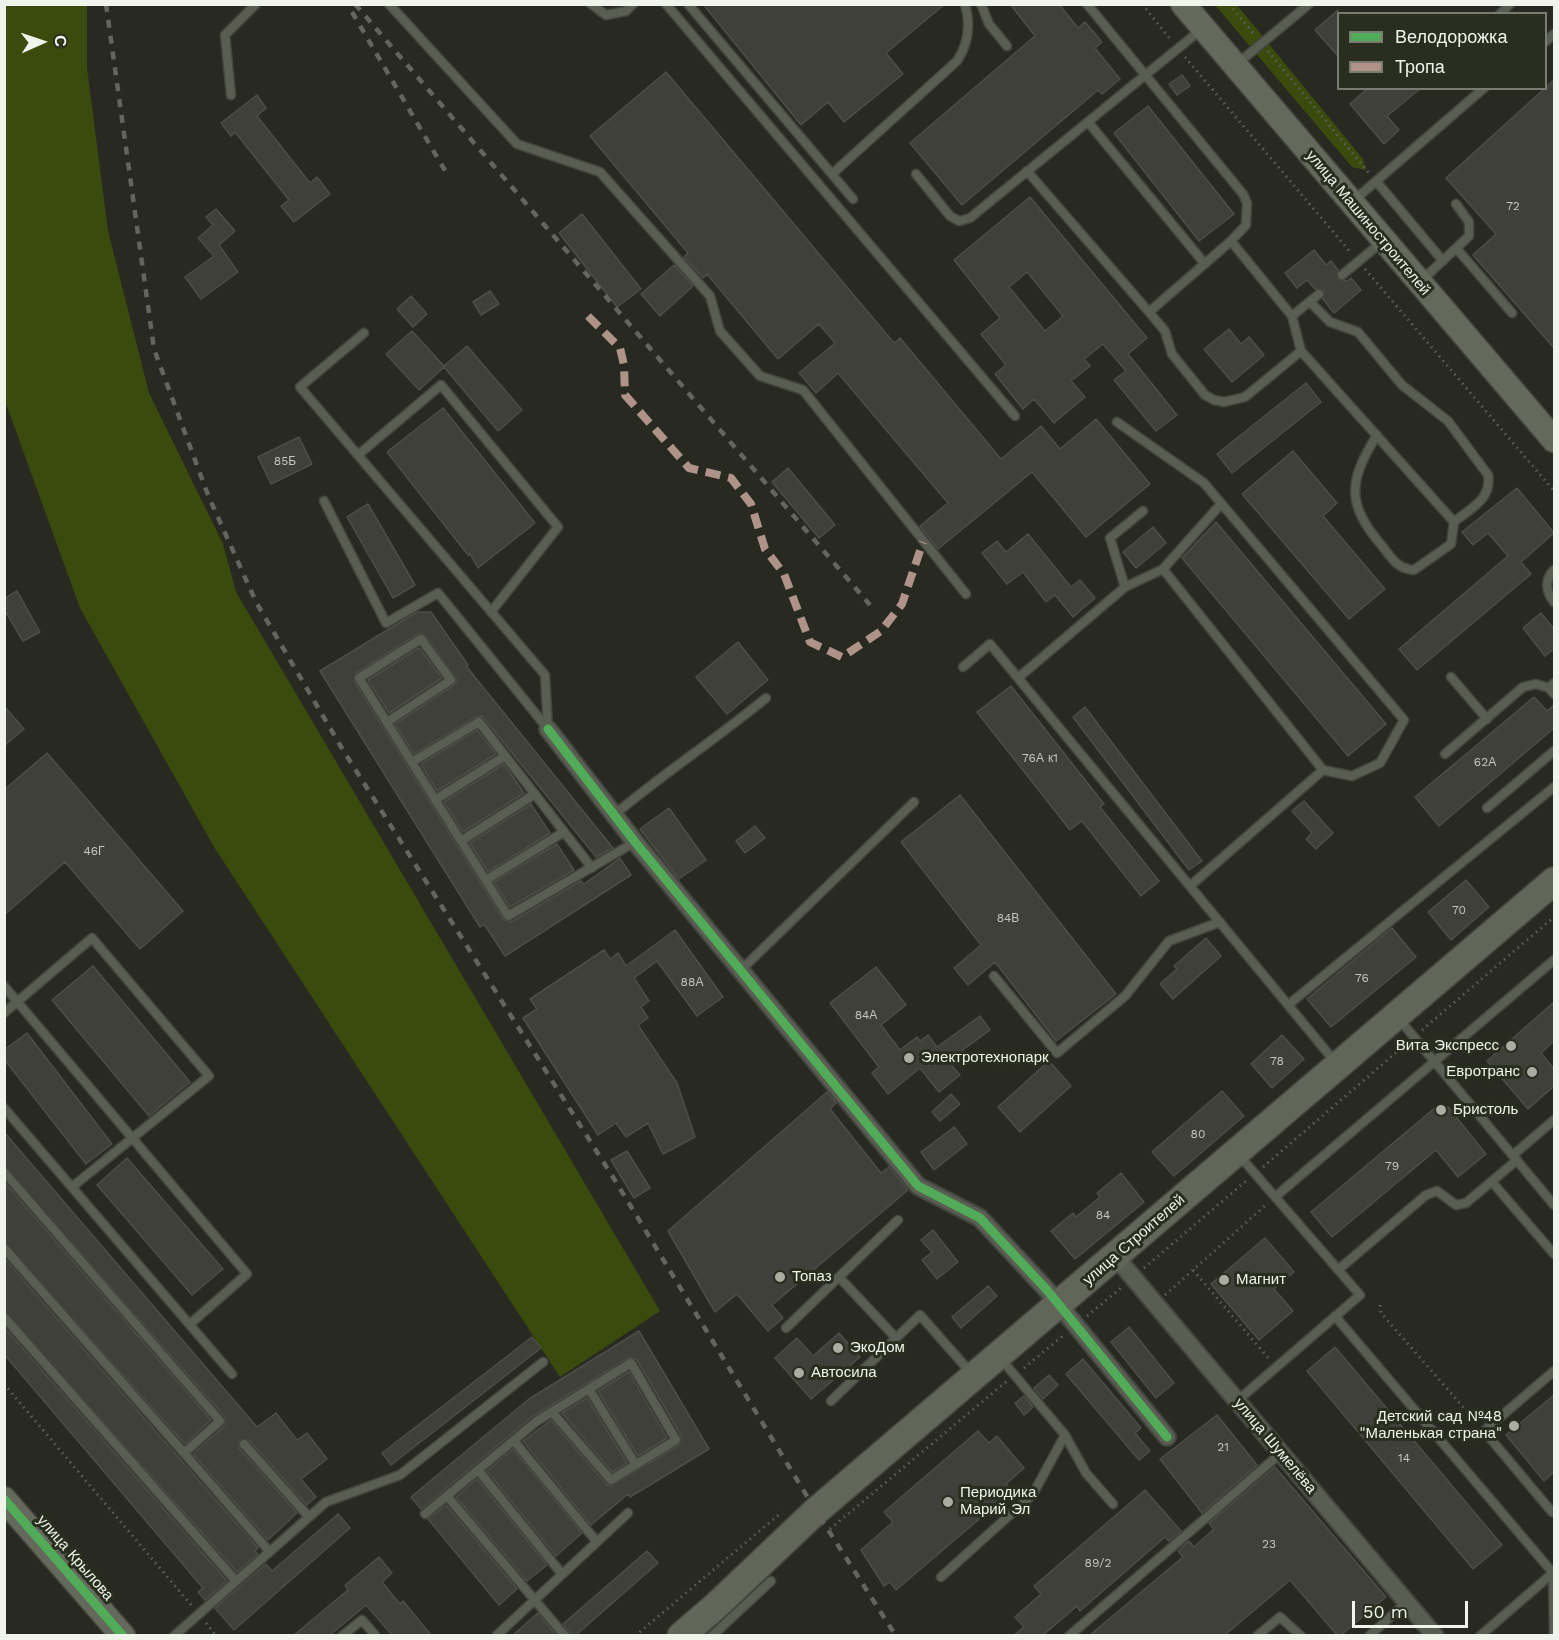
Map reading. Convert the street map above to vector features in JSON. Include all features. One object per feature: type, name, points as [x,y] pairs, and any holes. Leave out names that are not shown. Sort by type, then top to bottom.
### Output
[{"type":"main road","name":"улица Машиностроителей","points":[[1183,4],[1234,67],[1554,440]]},
{"type":"main road","name":"улица Строителей","points":[[681,1635],[718,1604],[816,1511],[1554,881]]},
{"type":"main road","name":"улица Крылова","points":[[4,1499],[123,1635]]},
{"type":"main road","name":"улица Строителей","points":[[707,1635],[718,1604]]},
{"type":"street","points":[[548,729],[635,842],[918,1186],[980,1218],[1059,1305],[1167,1437]]},
{"type":"street","name":"улица Шумелёва","points":[[1115,1256],[1436,1635]]},
{"type":"lane","points":[[231,94],[225,35],[256,4]]},
{"type":"lane","points":[[389,4],[517,144],[600,172],[710,296],[720,332],[760,376],[803,390],[966,594]]},
{"type":"lane","points":[[591,4],[606,15],[626,11],[633,4]]},
{"type":"lane","points":[[666,4],[1015,416]]},
{"type":"lane","points":[[688,4],[853,199]]},
{"type":"lane","points":[[832,174],[957,61],[963,52],[969,29],[965,4]]},
{"type":"lane","points":[[981,4],[989,24],[1007,46]]},
{"type":"lane","points":[[1087,4],[1243,195],[1247,203],[1246,225],[1231,241],[1149,312]]},
{"type":"lane","points":[[1234,67],[1309,4]]},
{"type":"lane","points":[[916,174],[950,216],[960,221],[970,218],[1203,28]]},
{"type":"lane","points":[[1352,202],[1482,90]]},
{"type":"lane","points":[[1088,122],[1205,264]]},
{"type":"lane","points":[[1028,171],[1165,331],[1172,354],[1206,395],[1224,402],[1245,397],[1301,351]]},
{"type":"lane","points":[[1376,181],[1443,261]]},
{"type":"lane","points":[[1419,282],[1457,249],[1470,232],[1468,222],[1455,204]]},
{"type":"lane","points":[[1231,241],[1292,316],[1301,351],[1454,522]]},
{"type":"lane","points":[[1342,275],[1384,241]]},
{"type":"lane","points":[[1457,249],[1512,313]]},
{"type":"lane","points":[[1292,316],[1319,294]]},
{"type":"lane","points":[[1310,302],[1330,322],[1358,332],[1402,385],[1448,421],[1485,467],[1490,483],[1485,497],[1454,522],[1451,544],[1421,568],[1409,570],[1398,565],[1363,523],[1356,496],[1359,464],[1377,435]]},
{"type":"lane","points":[[364,333],[300,387],[545,675],[548,729]]},
{"type":"lane","points":[[358,455],[441,385],[558,527],[491,612]]},
{"type":"lane","points":[[1117,422],[1204,483],[1404,720],[1380,763],[1352,776],[1323,770],[1163,569]]},
{"type":"lane","points":[[324,501],[386,623],[438,593],[548,729]]},
{"type":"lane","points":[[1018,678],[1125,587],[1163,569],[1221,504]]},
{"type":"lane","points":[[1125,587],[1110,538],[1143,511]]},
{"type":"lane","points":[[1554,570],[1547,584],[1549,596],[1554,602]]},
{"type":"lane","points":[[387,722],[451,680],[421,639],[359,678],[508,916],[635,842]]},
{"type":"lane","points":[[963,667],[990,644],[1338,1066]]},
{"type":"lane","points":[[1451,677],[1487,719]]},
{"type":"lane","points":[[1445,754],[1523,687],[1536,684],[1553,689]]},
{"type":"lane","points":[[614,815],[766,698]]},
{"type":"lane","points":[[412,762],[479,722],[592,868]]},
{"type":"lane","points":[[1487,808],[1554,751]]},
{"type":"lane","points":[[435,800],[505,756]]},
{"type":"lane","points":[[1190,886],[1323,770]]},
{"type":"lane","points":[[1288,1005],[1554,787]]},
{"type":"lane","points":[[461,841],[535,794]]},
{"type":"lane","points":[[741,970],[914,802]]},
{"type":"lane","points":[[486,880],[564,832]]},
{"type":"lane","points":[[994,976],[1057,1053],[1125,996],[1169,941],[1220,922]]},
{"type":"lane","points":[[4,1013],[92,938],[209,1076],[72,1187]]},
{"type":"lane","points":[[1275,1197],[1554,960]]},
{"type":"lane","points":[[4,986],[247,1274],[190,1324]]},
{"type":"lane","points":[[1396,1016],[1554,1205]]},
{"type":"lane","points":[[4,1108],[232,1374]]},
{"type":"lane","points":[[1338,1270],[1426,1194],[1437,1191],[1451,1202],[1461,1205],[1492,1182],[1554,1120]]},
{"type":"lane","points":[[1236,1152],[1359,1295],[1237,1401]]},
{"type":"lane","points":[[4,1172],[220,1421],[184,1453]]},
{"type":"lane","points":[[1492,1182],[1554,1254]]},
{"type":"lane","points":[[786,1328],[898,1220]]},
{"type":"lane","points":[[4,1248],[269,1551]]},
{"type":"lane","points":[[839,1277],[896,1338]]},
{"type":"lane","points":[[831,1401],[920,1315],[974,1377]]},
{"type":"lane","points":[[1335,1316],[1554,1572],[1554,1635]]},
{"type":"lane","points":[[4,1317],[236,1581]]},
{"type":"lane","points":[[999,1356],[1065,1435],[1086,1473],[1113,1504]]},
{"type":"lane","points":[[174,1635],[326,1502],[400,1475],[543,1362]]},
{"type":"lane","points":[[425,1514],[552,1412],[631,1363],[676,1440],[611,1480],[552,1412]]},
{"type":"lane","points":[[1554,1371],[1484,1431],[1554,1512]]},
{"type":"lane","points":[[589,1389],[636,1465]]},
{"type":"lane","points":[[941,1577],[1033,1494],[1065,1435]]},
{"type":"lane","points":[[514,1441],[597,1542]]},
{"type":"lane","points":[[244,1443],[309,1517]]},
{"type":"lane","points":[[1069,1635],[1281,1453]]},
{"type":"lane","points":[[478,1470],[562,1574]]},
{"type":"lane","points":[[447,1496],[565,1635]]},
{"type":"lane","points":[[496,1635],[628,1513]]},
{"type":"lane","points":[[1480,1635],[1554,1572]]},
{"type":"lane","points":[[712,1635],[771,1581]]},
{"type":"lane","points":[[1368,1635],[1407,1602]]},
{"type":"lane","points":[[1257,1635],[1280,1617],[1301,1635]]},
{"type":"lane","points":[[342,1635],[362,1620],[376,1635]]},
{"type":"path","points":[[1142,4],[1554,491]]},
{"type":"path","points":[[1229,4],[1376,181]]},
{"type":"path","points":[[1155,1304],[1275,1197]]},
{"type":"path","points":[[1193,1270],[1276,1367]]},
{"type":"path","points":[[1380,1305],[1381,1312],[1484,1431]]},
{"type":"path","points":[[4,1384],[216,1635]]},
{"type":"green space","points":[[5,4],[87,5],[87,68],[108,231],[149,393],[223,544],[236,592],[660,1311],[560,1377],[214,847],[80,608],[5,401]]},
{"type":"green space","points":[[1215,5],[1237,5],[1363,159],[1366,170],[1352,167]]},
{"type":"building","points":[[703,4],[945,4],[886,53],[903,74],[844,122],[828,102],[801,125]]},
{"type":"building","points":[[1010,4],[1059,4],[1078,28],[1085,22],[1102,42],[1095,48],[1120,79],[1102,94],[1098,90],[962,205],[910,143],[1035,36]]},
{"type":"building","points":[[1338,10],[1337,55],[1315,30]]},
{"type":"building","points":[[666,72],[894,343],[900,338],[1001,459],[1041,426],[1060,449],[1096,419],[1150,484],[1086,537],[1032,472],[938,549],[920,526],[948,503],[838,373],[816,393],[799,373],[835,343],[819,324],[778,359],[707,274],[703,278],[684,257],[688,253],[590,136]]},
{"type":"building","points":[[1182,75],[1190,86],[1177,95],[1169,84]]},
{"type":"building","points":[[1554,80],[1554,348],[1473,255],[1496,234],[1446,178],[1543,90],[1547,90],[1547,86]]},
{"type":"building","points":[[1366,90],[1419,90],[1387,116],[1399,130],[1384,144],[1350,104]]},
{"type":"building","points":[[257,95],[266,108],[257,116],[310,183],[317,177],[330,194],[294,222],[281,206],[289,200],[235,132],[231,136],[221,123]]},
{"type":"building","points":[[1148,106],[1234,214],[1199,241],[1114,133]]},
{"type":"building","points":[[1030,197],[1147,338],[1128,354],[1177,415],[1156,431],[1114,380],[1126,371],[1103,344],[1084,359],[1090,366],[1071,381],[1085,397],[1054,423],[1034,399],[1023,409],[995,374],[1006,365],[981,334],[1000,318],[954,260]],"holes":[[[1027,272],[1063,316],[1045,331],[1009,287]]]},
{"type":"building","points":[[216,209],[235,231],[219,245],[238,272],[201,299],[185,277],[214,256],[198,238],[213,225],[206,217]]},
{"type":"building","points":[[582,214],[641,289],[617,307],[559,233]]},
{"type":"building","points":[[1314,250],[1326,265],[1331,261],[1338,270],[1338,279],[1347,281],[1351,278],[1361,290],[1334,313],[1323,299],[1324,290],[1315,289],[1307,280],[1297,288],[1285,273]]},
{"type":"building","points":[[674,265],[693,286],[660,316],[641,294]]},
{"type":"building","points":[[490,291],[499,304],[481,315],[473,302]]},
{"type":"building","points":[[411,296],[427,314],[413,327],[397,309]]},
{"type":"building","points":[[1229,329],[1241,344],[1249,337],[1264,355],[1232,382],[1204,349]]},
{"type":"building","points":[[412,331],[444,366],[467,346],[522,410],[498,431],[444,367],[419,390],[386,354]]},
{"type":"building","points":[[1306,383],[1321,402],[1232,473],[1217,454]]},
{"type":"building","points":[[443,408],[535,523],[478,568],[470,554],[468,555],[387,452]]},
{"type":"building","points":[[299,437],[312,464],[271,484],[258,457]]},
{"type":"building","points":[[1293,451],[1337,503],[1323,516],[1385,589],[1349,619],[1242,494]]},
{"type":"building","points":[[788,468],[835,525],[819,538],[772,482]]},
{"type":"building","points":[[1517,488],[1554,533],[1521,562],[1531,574],[1417,670],[1399,649],[1508,556],[1488,533],[1473,545],[1462,532]]},
{"type":"building","points":[[368,504],[415,585],[393,598],[347,517]]},
{"type":"building","points":[[1216,522],[1386,724],[1348,756],[1182,558]]},
{"type":"building","points":[[1153,527],[1166,543],[1136,568],[1123,552]]},
{"type":"building","points":[[1028,534],[1071,587],[1080,580],[1095,598],[1073,617],[1055,595],[1046,602],[1023,572],[1007,584],[982,553],[997,541],[1006,552]]},
{"type":"building","points":[[17,591],[40,632],[23,641],[4,609],[4,599]]},
{"type":"building","points":[[417,612],[431,612],[468,665],[466,666],[613,848],[596,857],[482,716],[476,717],[414,754],[395,724],[454,685],[457,680],[424,634],[418,634],[356,673],[354,681],[503,919],[511,922],[581,881],[584,884],[620,858],[631,875],[505,956],[484,924],[480,927],[320,671]]},
{"type":"building","points":[[1541,613],[1554,629],[1554,649],[1545,656],[1523,628]]},
{"type":"building","points":[[738,642],[768,680],[727,714],[696,677]]},
{"type":"building","points":[[419,648],[442,678],[389,713],[368,680]]},
{"type":"building","points":[[1011,686],[1104,804],[1100,807],[1159,881],[1141,896],[1082,821],[1070,830],[977,712]]},
{"type":"building","points":[[1534,697],[1547,711],[1554,705],[1554,728],[1439,826],[1415,797]]},
{"type":"building","points":[[4,706],[24,729],[4,746]]},
{"type":"building","points":[[1085,707],[1202,861],[1189,870],[1073,717]]},
{"type":"building","points":[[477,730],[496,754],[437,791],[421,764]]},
{"type":"building","points":[[47,753],[183,911],[140,949],[65,862],[4,915],[4,790]]},
{"type":"building","points":[[504,764],[524,793],[463,832],[444,802]]},
{"type":"building","points":[[960,795],[1116,994],[1056,1041],[995,962],[968,985],[954,968],[981,945],[901,842]]},
{"type":"building","points":[[1304,801],[1333,833],[1316,849],[1306,839],[1312,833],[1292,811]]},
{"type":"building","points":[[531,804],[550,833],[488,872],[470,843]]},
{"type":"building","points":[[669,808],[706,860],[679,879],[640,829]]},
{"type":"building","points":[[755,826],[765,838],[745,853],[736,841]]},
{"type":"building","points":[[557,844],[574,870],[510,907],[494,882]]},
{"type":"building","points":[[1466,880],[1489,907],[1451,940],[1428,912]]},
{"type":"building","points":[[1392,928],[1416,957],[1331,1027],[1307,999]]},
{"type":"building","points":[[675,930],[723,997],[697,1016],[657,961],[634,978],[649,1001],[641,1007],[648,1018],[638,1025],[677,1083],[695,1137],[663,1154],[648,1123],[626,1137],[616,1123],[598,1135],[523,1018],[537,1009],[530,999],[604,950],[610,959],[618,953],[626,966]]},
{"type":"building","points":[[1206,938],[1221,956],[1173,999],[1160,984],[1177,969],[1174,966]]},
{"type":"building","points":[[93,966],[190,1082],[149,1116],[52,1000]]},
{"type":"building","points":[[876,967],[906,1005],[881,1025],[900,1050],[917,1037],[920,1041],[928,1035],[937,1047],[980,1016],[990,1030],[948,1061],[960,1075],[939,1092],[920,1068],[888,1094],[872,1073],[879,1067],[830,1003]]},
{"type":"building","points":[[1554,1002],[1554,1041],[1541,1053],[1554,1069],[1554,1086],[1528,1109],[1487,1061]]},
{"type":"building","points":[[27,1033],[112,1144],[86,1164],[4,1059],[4,1050]]},
{"type":"building","points":[[1282,1035],[1304,1059],[1272,1088],[1251,1064]]},
{"type":"building","points":[[1049,1061],[1071,1086],[1020,1132],[998,1107]]},
{"type":"building","points":[[1222,1091],[1244,1116],[1174,1176],[1152,1152]]},
{"type":"building","points":[[827,1092],[836,1103],[830,1109],[881,1173],[889,1167],[908,1190],[772,1305],[783,1318],[768,1331],[737,1294],[715,1312],[668,1231]]},
{"type":"building","points":[[951,1094],[960,1104],[940,1121],[932,1112]]},
{"type":"building","points":[[1436,1107],[1448,1107],[1486,1154],[1458,1177],[1436,1150],[1332,1237],[1311,1212]]},
{"type":"building","points":[[954,1127],[967,1144],[934,1170],[921,1152]]},
{"type":"building","points":[[4,1132],[257,1427],[276,1413],[297,1440],[307,1433],[327,1459],[301,1479],[316,1497],[307,1505],[249,1440],[239,1440],[239,1448],[297,1513],[268,1540],[193,1454],[224,1426],[225,1417],[4,1166]]},
{"type":"building","points":[[627,1151],[650,1188],[634,1198],[611,1160]]},
{"type":"building","points":[[127,1158],[223,1269],[192,1295],[97,1185]]},
{"type":"building","points":[[1121,1173],[1144,1202],[1075,1259],[1051,1231],[1073,1213],[1076,1217],[1100,1197],[1097,1193]]},
{"type":"building","points":[[4,1182],[211,1420],[185,1444],[4,1242]]},
{"type":"building","points":[[933,1230],[958,1262],[937,1279],[922,1260],[932,1252],[921,1240]]},
{"type":"building","points":[[1265,1238],[1294,1272],[1274,1289],[1293,1311],[1259,1340],[1211,1284]]},
{"type":"building","points":[[4,1258],[258,1548],[255,1551],[258,1554],[237,1572],[4,1311]]},
{"type":"building","points":[[988,1286],[997,1296],[961,1328],[952,1317]]},
{"type":"building","points":[[4,1327],[227,1581],[205,1600],[198,1592],[203,1588],[4,1354]]},
{"type":"building","points":[[1129,1327],[1174,1383],[1156,1398],[1111,1342]]},
{"type":"building","points":[[639,1331],[709,1449],[630,1497],[628,1494],[591,1525],[523,1441],[551,1420],[606,1484],[611,1486],[679,1445],[682,1437],[637,1360],[630,1357],[533,1416],[421,1509],[411,1497],[529,1399]]},
{"type":"building","points":[[839,1333],[860,1357],[811,1399],[775,1358],[797,1338],[813,1356]]},
{"type":"building","points":[[532,1337],[541,1348],[391,1465],[382,1453]]},
{"type":"building","points":[[1335,1347],[1502,1545],[1473,1569],[1307,1371]]},
{"type":"building","points":[[1083,1359],[1141,1428],[1135,1433],[1150,1451],[1139,1460],[1066,1374]]},
{"type":"building","points":[[629,1372],[667,1438],[638,1456],[598,1391]]},
{"type":"building","points":[[1049,1375],[1058,1385],[1043,1399],[1034,1388]]},
{"type":"building","points":[[1554,1395],[1554,1472],[1544,1481],[1506,1435]]},
{"type":"building","points":[[1024,1396],[1033,1407],[1024,1415],[1015,1403]]},
{"type":"building","points":[[587,1398],[627,1463],[612,1472],[562,1413]]},
{"type":"building","points":[[1217,1415],[1257,1465],[1202,1513],[1160,1459]]},
{"type":"building","name":"Периодика Марий Эл","points":[[978,1431],[989,1443],[997,1436],[1024,1468],[1006,1484],[1012,1491],[896,1590],[890,1582],[884,1586],[861,1550],[893,1522],[884,1512]]},
{"type":"building","points":[[513,1449],[582,1533],[556,1556],[487,1471]]},
{"type":"building","points":[[1275,1467],[1386,1597],[1341,1635],[1337,1635],[1290,1580],[1225,1635],[1090,1635],[1183,1557],[1178,1551],[1189,1541],[1194,1547],[1214,1529],[1209,1523]]},
{"type":"building","points":[[477,1479],[547,1565],[527,1581],[456,1497]]},
{"type":"building","points":[[1145,1490],[1181,1531],[1169,1541],[1165,1537],[1080,1611],[1077,1606],[1043,1635],[1014,1635],[1024,1627],[1015,1617],[1041,1594],[1034,1586]]},
{"type":"building","points":[[446,1505],[517,1589],[499,1605],[428,1519]]},
{"type":"building","points":[[338,1514],[350,1528],[234,1630],[215,1608],[266,1564],[272,1571]]},
{"type":"building","points":[[647,1551],[658,1563],[576,1635],[571,1635],[563,1624]]},
{"type":"building","points":[[379,1557],[392,1573],[382,1582],[400,1604],[403,1601],[431,1635],[392,1635],[366,1605],[330,1635],[294,1635],[348,1590],[345,1585]]},
{"type":"building","points":[[538,1613],[556,1635],[513,1635]]},
{"type":"railway","points":[[106,4],[154,349],[208,495],[256,602],[343,750],[616,1182],[816,1511],[896,1636]]},
{"type":"railway","points":[[355,4],[870,605]]},
{"type":"railway","points":[[352,12],[447,174]]},
{"type":"marked path","points":[[588,316],[620,348],[624,365],[625,395],[689,468],[731,478],[751,504],[765,549],[784,574],[810,642],[842,657],[881,631],[902,604],[923,542]]},
{"type":"cycle path","points":[[548,729],[635,842],[918,1186],[980,1218],[1047,1290],[1167,1437]]},
{"type":"cycle path","points":[[4,1499],[123,1636]]},
{"type":"place","name":"Вита Экспресс","points":[[1511,1046]]},
{"type":"place","name":"Электротехнопарк","points":[[909,1058]]},
{"type":"place","name":"Евротранс","points":[[1532,1072]]},
{"type":"place","name":"Бристоль","points":[[1441,1110]]},
{"type":"place","name":"Топаз","points":[[780,1277]]},
{"type":"place","name":"Магнит","points":[[1224,1280]]},
{"type":"place","name":"ЭкоДом","points":[[838,1348]]},
{"type":"place","name":"Автосила","points":[[799,1373]]},
{"type":"place","name":"Детский сад №48 \"Маленькая страна\"","points":[[1514,1426]]},
{"type":"place","name":"Периодика Марий Эл","points":[[948,1502]]}]
